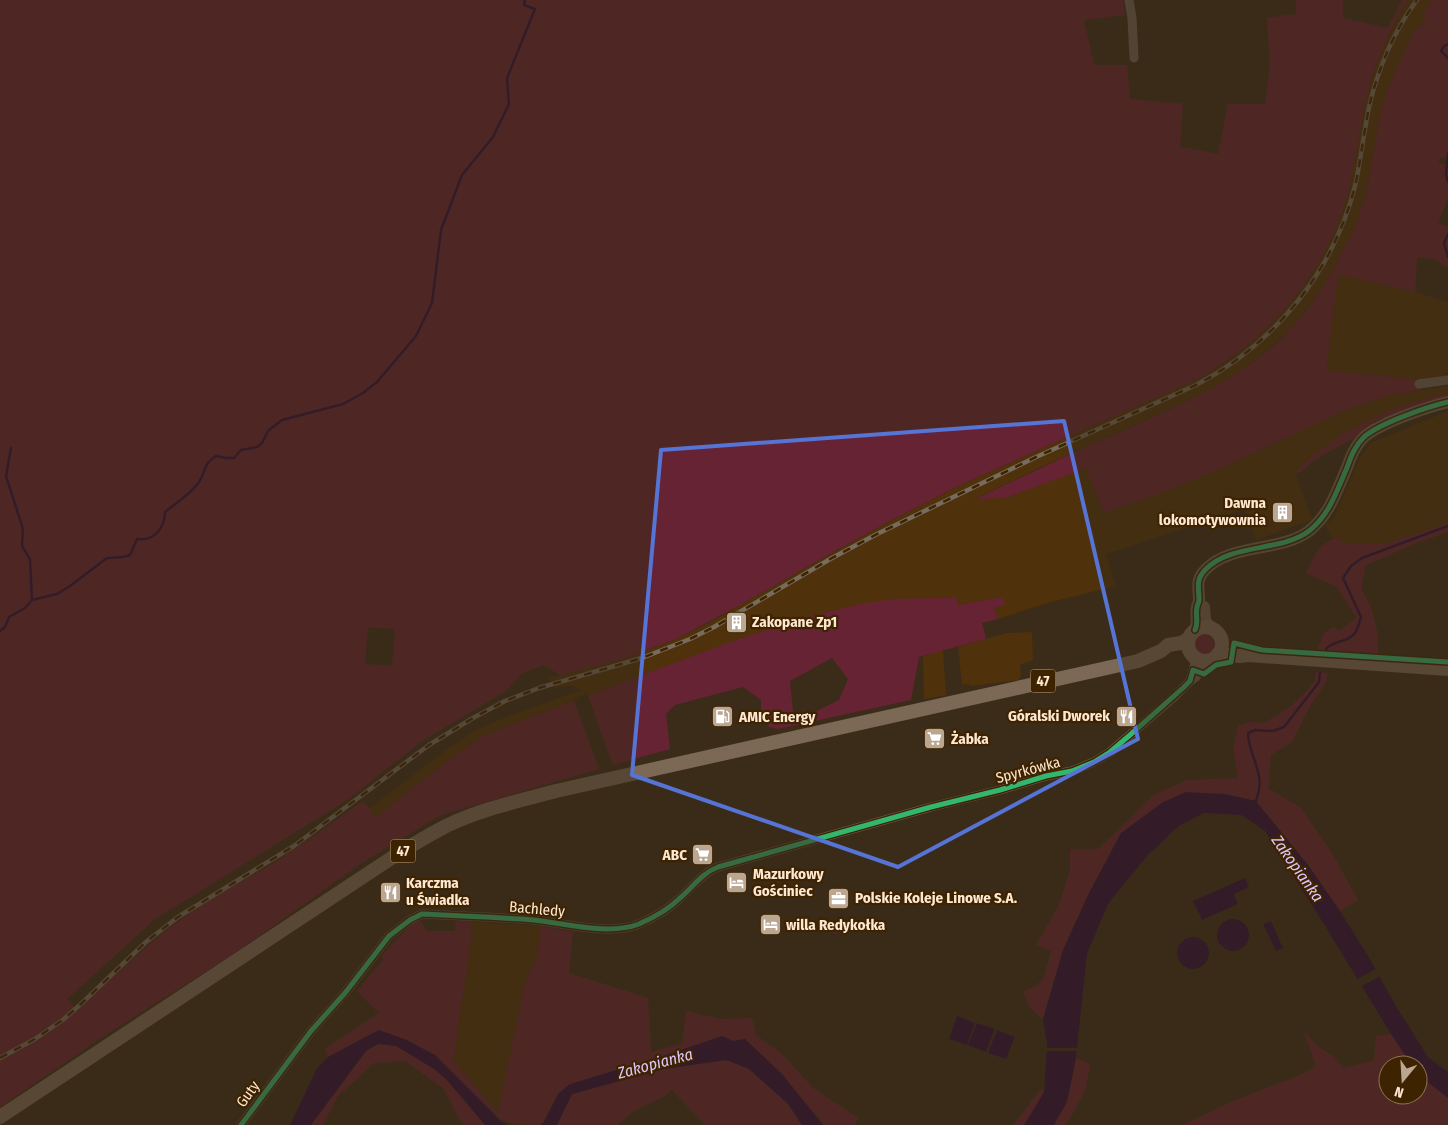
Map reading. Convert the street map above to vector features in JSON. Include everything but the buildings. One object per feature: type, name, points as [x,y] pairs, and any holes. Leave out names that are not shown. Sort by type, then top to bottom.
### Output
[{"type":"main road","points":[[1202,648],[1217,632],[1210,628]]},
{"type":"main road","name":"47","points":[[0,1117],[396,855],[447,826],[469,816],[500,805],[547,794],[1130,663],[1160,651],[1166,646],[1181,643],[1202,648]]},
{"type":"main road","points":[[1202,648],[1240,650],[1248,654],[1448,669]]},
{"type":"street","points":[[1129,0],[1134,58]]},
{"type":"street","points":[[1419,384],[1448,380]]},
{"type":"street","points":[[1190,681],[1202,648],[1196,607],[1199,602],[1198,580],[1206,569],[1219,558],[1293,539],[1307,532],[1319,522],[1332,503],[1354,450],[1364,438],[1400,418],[1448,402]]},
{"type":"street","points":[[1199,602],[1203,604],[1205,620],[1210,628]]},
{"type":"street","name":"Spyrkówka","points":[[847,832],[1046,776],[1072,771],[1094,762],[1130,736],[1199,674],[1202,648]]},
{"type":"street","name":"Bachledy","points":[[276,1078],[311,1031],[345,993],[389,936],[410,920],[422,914],[531,920],[602,928],[630,927],[664,912],[709,871],[718,867],[847,832]]},
{"type":"street","name":"Guty","points":[[241,1125],[276,1078]]},
{"type":"highlighted area","points":[[1064,421],[1138,739],[898,867],[632,775],[661,450]]},
{"type":"shaded area","points":[[0,0],[1123,0],[1125,15],[1084,20],[1094,65],[1127,65],[1130,99],[1183,103],[1180,147],[1218,154],[1228,104],[1265,104],[1270,64],[1267,18],[1296,14],[1296,0],[1343,0],[1343,18],[1388,28],[1402,0],[1407,0],[1385,42],[1372,76],[1363,112],[1349,187],[1327,247],[1311,275],[1292,300],[1248,344],[1195,380],[958,486],[831,553],[676,639],[622,659],[560,675],[544,665],[522,673],[506,691],[422,741],[347,800],[155,919],[67,999],[77,1011],[147,947],[195,910],[272,864],[363,801],[376,817],[453,757],[482,737],[498,730],[574,701],[599,769],[441,815],[363,862],[235,953],[99,1039],[0,1107]],"holes":[[[368,627],[395,629],[392,666],[365,664]]]},
{"type":"shaded area","points":[[1407,0],[1433,0],[1425,14],[1424,23],[1415,31],[1409,41],[1386,93],[1379,120],[1367,192],[1354,231],[1325,284],[1295,324],[1258,358],[1230,378],[1202,394],[977,498],[1006,498],[1086,467],[1104,513],[1273,445],[1346,410],[1391,395],[1448,386],[1448,393],[1394,409],[1308,459],[1295,473],[1312,520],[1256,540],[1245,509],[1106,554],[1116,586],[1047,603],[998,619],[994,608],[1003,597],[958,605],[956,597],[875,602],[805,618],[588,696],[585,694],[574,699],[574,701],[482,737],[453,757],[376,817],[369,809],[446,750],[478,729],[581,690],[572,685],[555,688],[548,678],[622,659],[676,639],[712,621],[831,553],[958,486],[1195,380],[1235,356],[1271,324],[1293,300],[1311,275],[1333,234],[1349,187],[1365,102],[1372,76],[1381,52]]},
{"type":"shaded area","points":[[1433,0],[1448,0],[1448,156],[1440,159],[1438,163],[1448,165],[1448,198],[1438,223],[1448,227],[1448,268],[1434,259],[1417,257],[1415,292],[1338,274],[1326,370],[1418,380],[1421,390],[1391,395],[1367,402],[1206,474],[1104,513],[1086,468],[1006,498],[976,499],[1206,392],[1265,353],[1305,313],[1324,286],[1354,231],[1367,192],[1379,120],[1386,93],[1409,41],[1415,31],[1424,23],[1426,16],[1424,13]]},
{"type":"shaded area","points":[[1338,273],[1448,302],[1448,372],[1444,373],[1444,377],[1418,380],[1326,370]]},
{"type":"shaded area","points":[[1448,393],[1448,396],[1377,420],[1355,437],[1313,461],[1301,472],[1295,473],[1327,444],[1365,422],[1407,405]]},
{"type":"shaded area","points":[[1448,411],[1448,522],[1383,544],[1341,543],[1339,536],[1334,538],[1325,524],[1333,520],[1360,458],[1371,443]]},
{"type":"shaded area","points":[[1448,522],[1448,532],[1416,543],[1366,565],[1361,588],[1372,610],[1377,632],[1378,655],[1317,651],[1324,633],[1333,627],[1339,631],[1357,618],[1336,586],[1306,573],[1315,555],[1326,543],[1339,536],[1341,543],[1383,544]]},
{"type":"shaded area","points":[[956,597],[958,605],[1003,597],[1005,605],[994,608],[998,619],[982,623],[986,639],[919,657],[911,700],[778,729],[769,727],[761,710],[761,700],[743,687],[675,705],[666,714],[670,749],[613,765],[588,696],[728,643],[835,610],[882,600]],"holes":[[[832,658],[848,679],[839,700],[794,722],[790,681]]]},
{"type":"shaded area","points":[[1032,632],[1033,660],[1020,665],[1021,675],[1019,680],[971,686],[968,684],[962,685],[958,647],[1007,633]]},
{"type":"shaded area","points":[[1204,634],[1211,637],[1214,644],[1211,651],[1204,654],[1197,651],[1194,644],[1197,637]]},
{"type":"shaded area","points":[[943,650],[946,695],[924,699],[923,656]]},
{"type":"shaded area","points":[[1316,672],[1328,673],[1326,682],[1309,708],[1292,742],[1271,755],[1268,788],[1301,808],[1333,855],[1358,900],[1340,911],[1308,865],[1275,824],[1225,794],[1121,833],[1088,895],[1063,950],[1043,1019],[1030,1008],[1023,991],[1035,987],[1044,978],[1051,951],[1036,945],[1059,905],[1070,870],[1070,850],[1098,849],[1154,795],[1187,780],[1238,778],[1233,750],[1238,726],[1249,722],[1265,723],[1292,705],[1315,681]]},
{"type":"shaded area","points":[[421,921],[426,931],[455,931],[456,921],[472,922],[467,970],[453,1060],[498,1113],[526,979],[536,961],[541,926],[573,932],[569,973],[648,998],[651,1052],[682,1044],[686,1011],[720,1019],[752,1018],[756,1035],[783,1055],[813,1088],[858,1118],[855,1125],[823,1125],[820,1119],[745,1039],[666,1055],[613,1071],[558,1093],[543,1123],[540,1125],[515,1124],[499,1118],[435,1055],[379,1030],[328,1057],[325,1049],[379,1013],[357,991],[383,960],[382,955],[412,924]]},
{"type":"shaded area","points":[[472,922],[541,926],[536,961],[526,979],[499,1114],[453,1060],[467,970]]},
{"type":"shaded area","points":[[829,926],[856,928],[838,933],[829,933]]},
{"type":"shaded area","points":[[1304,1031],[1317,1046],[1334,1057],[1343,1068],[1374,1061],[1376,1036],[1391,1034],[1405,1055],[1378,1055],[1378,1105],[1428,1105],[1428,1082],[1448,1098],[1448,1125],[1183,1125],[1231,1102],[1298,1076],[1316,1066]]},
{"type":"shaded area","points":[[378,1044],[397,1046],[434,1069],[446,1079],[485,1125],[464,1125],[443,1088],[405,1061],[374,1063],[337,1097],[323,1125],[311,1125],[366,1051]]},
{"type":"shaded area","points":[[1076,1058],[1090,1064],[1086,1089],[1065,1125],[1054,1125],[1067,1102]]},
{"type":"shaded area","points":[[726,1060],[749,1069],[788,1104],[802,1125],[705,1125],[671,1089],[667,1095],[636,1110],[617,1125],[557,1125],[572,1094],[664,1069]]},
{"type":"shaded area","points":[[1040,1090],[1044,1092],[1024,1125],[1014,1125]]},
{"type":"water","name":"Zakopianka","points":[[1186,792],[1225,794],[1256,801],[1308,865],[1340,911],[1427,1055],[1405,1055],[1265,831],[1241,815],[1204,813],[1179,826],[1147,856],[1108,904],[1087,954],[1076,1058],[1067,1102],[1054,1125],[1024,1125],[1044,1092],[1047,1045],[1043,1019],[1063,950],[1088,895],[1121,833],[1163,802]]},
{"type":"water","points":[[1245,878],[1249,887],[1234,894],[1238,904],[1202,920],[1193,901]]},
{"type":"water","points":[[1233,919],[1245,923],[1249,935],[1245,947],[1233,951],[1221,947],[1217,935],[1221,923]]},
{"type":"water","points":[[1271,921],[1283,948],[1276,951],[1263,924]]},
{"type":"water","points":[[1193,937],[1205,941],[1209,953],[1205,965],[1193,969],[1181,965],[1177,953],[1181,941]]},
{"type":"water","points":[[957,1016],[975,1023],[967,1045],[949,1039]]},
{"type":"water","points":[[977,1023],[995,1029],[986,1052],[968,1045]]},
{"type":"water","points":[[379,1030],[407,1040],[435,1055],[500,1121],[508,1125],[485,1125],[446,1079],[434,1069],[396,1046],[378,1044],[366,1051],[311,1125],[290,1125],[317,1068],[328,1057]]},
{"type":"water","points":[[997,1030],[1015,1037],[1006,1059],[988,1053]]},
{"type":"water","name":"Zakopianka","points":[[722,1036],[733,1041],[745,1039],[783,1075],[823,1125],[802,1125],[788,1104],[749,1069],[726,1060],[664,1069],[572,1094],[557,1125],[540,1125],[543,1123],[559,1093],[570,1084]]},
{"type":"water","points":[[1428,1057],[1448,1072],[1448,1098],[1428,1082]]},
{"type":"pier","points":[[1378,968],[1382,975],[1360,987],[1356,980]]},
{"type":"pier","points":[[1045,1048],[1079,1048],[1079,1051],[1044,1051]]},
{"type":"waterway","points":[[0,631],[5,627],[9,617],[25,608],[32,600],[57,594],[107,558],[130,555],[137,539],[148,539],[159,531],[163,524],[165,512],[196,486],[207,465],[216,456],[234,458],[241,450],[257,447],[262,443],[268,431],[282,420],[343,404],[363,393],[377,382],[416,336],[432,303],[441,230],[462,175],[493,137],[509,104],[507,78],[535,9],[524,5],[525,0]]},
{"type":"waterway","points":[[1448,44],[1441,51],[1448,58]]},
{"type":"waterway","points":[[1448,153],[1446,174],[1448,182]]},
{"type":"waterway","points":[[1448,234],[1444,243],[1448,257]]},
{"type":"waterway","points":[[11,448],[6,476],[23,529],[22,546],[30,559],[32,600]]},
{"type":"waterway","points":[[1326,649],[1332,644],[1352,636],[1357,630],[1361,617],[1343,578],[1351,566],[1362,558],[1448,526]]},
{"type":"waterway","points":[[1255,803],[1260,783],[1248,733],[1255,730],[1273,731],[1284,727],[1319,682],[1320,673]]},
{"type":"railway","points":[[0,1058],[35,1039],[64,1019],[146,942],[178,917],[294,846],[429,745],[473,718],[505,701],[539,688],[642,658],[690,639],[877,534],[1034,458],[1196,385],[1225,368],[1252,348],[1276,326],[1298,301],[1317,274],[1333,245],[1346,214],[1356,182],[1369,107],[1377,79],[1394,37],[1417,0]]},
{"type":"cycle path","points":[[1195,630],[1199,600],[1199,580],[1206,569],[1229,555],[1285,542],[1298,538],[1309,531],[1327,511],[1352,454],[1364,437],[1392,421],[1448,402]]},
{"type":"cycle path","points":[[241,1125],[311,1031],[345,993],[389,936],[410,920],[422,914],[533,920],[600,929],[614,929],[639,924],[666,910],[702,877],[718,867],[931,807],[1000,790],[1046,776],[1072,771],[1094,762],[1110,752],[1183,688],[1190,681],[1193,670],[1204,674],[1216,665],[1231,662],[1234,643],[1262,650],[1448,662]]},
{"type":"place","name":"Dawna lokomotywownia","points":[[1282,512]]},
{"type":"place","name":"Zakopane Zp1","points":[[736,622]]},
{"type":"place","name":"Góralski Dworek","points":[[1126,716]]},
{"type":"place","name":"AMIC Energy","points":[[723,717]]},
{"type":"place","name":"Żabka","points":[[935,739]]},
{"type":"place","name":"ABC","points":[[703,855]]},
{"type":"place","name":"Mazurkowy Gościniec","points":[[737,883]]},
{"type":"place","name":"Karczma u Świadka","points":[[390,892]]},
{"type":"place","name":"Polskie Koleje Linowe S.A.","points":[[839,898]]},
{"type":"place","name":"willa Redykołka","points":[[770,925]]}]
